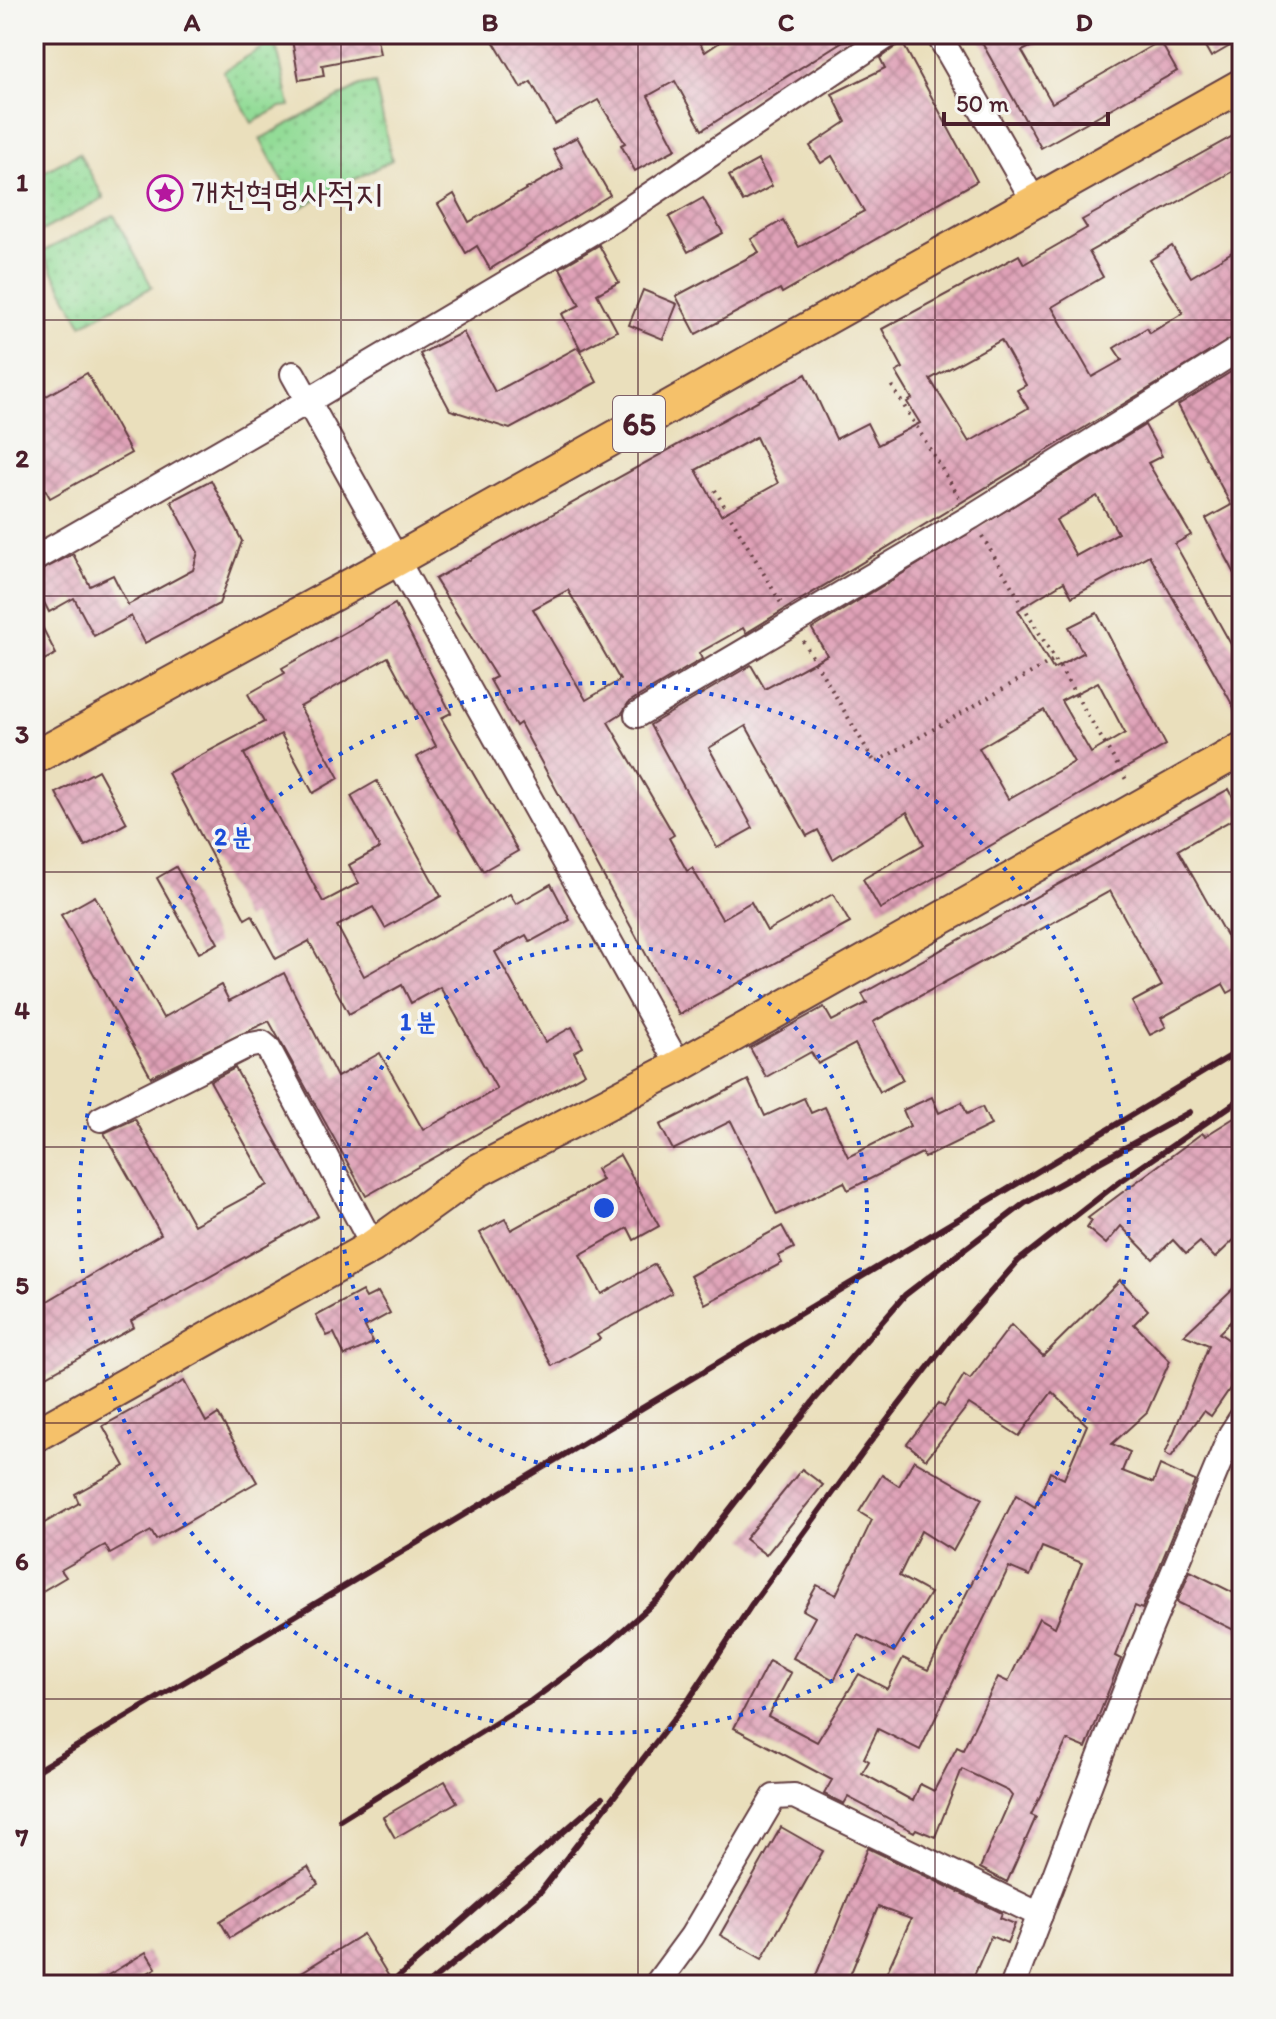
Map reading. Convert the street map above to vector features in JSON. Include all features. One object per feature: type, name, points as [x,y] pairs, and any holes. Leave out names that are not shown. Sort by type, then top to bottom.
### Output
[{"type":"main road","name":"65","points":[[34,758],[398,559],[1242,85]]},
{"type":"main road","points":[[34,1436],[373,1246],[477,1171],[679,1066],[1242,749]]},
{"type":"street","points":[[37,550],[308,401],[614,219],[890,34]]},
{"type":"street","points":[[938,34],[1034,201]]},
{"type":"street","points":[[637,715],[971,517],[1242,347]]},
{"type":"street","points":[[293,374],[679,1066]]},
{"type":"street","points":[[101,1119],[246,1046],[262,1043],[268,1048],[373,1246]]},
{"type":"street","points":[[1013,1985],[1145,1640],[1231,1434],[1242,1417]]},
{"type":"street","points":[[656,1985],[692,1936],[774,1797],[794,1796],[1040,1915]]},
{"type":"path","points":[[892,386],[1141,805]]},
{"type":"path","points":[[715,490],[875,763],[1055,659]]},
{"type":"green space","points":[[275,40],[290,106],[281,107],[252,123],[223,71]]},
{"type":"green space","points":[[375,83],[392,160],[298,209],[260,139],[360,86]]},
{"type":"green space","points":[[79,153],[104,198],[34,235],[34,177]]},
{"type":"green space","points":[[114,215],[152,287],[82,325],[42,252]]},
{"type":"building","points":[[291,34],[376,34],[380,54],[322,65],[324,76],[299,80]]},
{"type":"building","points":[[489,34],[694,34],[705,52],[732,34],[854,34],[702,130],[675,81],[648,96],[676,149],[635,171],[621,145],[625,143],[598,100],[555,124],[531,82],[521,88]]},
{"type":"building","points":[[977,34],[1057,34],[1022,51],[1052,103],[1160,41],[1177,71],[1041,148]]},
{"type":"building","points":[[1198,34],[1242,34],[1242,39],[1211,57]]},
{"type":"building","points":[[902,42],[977,181],[782,293],[780,289],[696,334],[676,296],[759,252],[751,239],[783,220],[799,247],[864,211],[832,156],[821,163],[810,146],[846,122],[832,94],[885,68],[880,58]]},
{"type":"building","points":[[1242,131],[1242,166],[1089,252],[1103,277],[1052,307],[1092,377],[1122,360],[1114,348],[1147,328],[1150,333],[1183,313],[1150,260],[1172,246],[1191,277],[1242,246],[1242,332],[746,633],[743,628],[699,653],[702,659],[629,702],[622,713],[608,722],[674,835],[669,838],[687,871],[692,868],[722,919],[751,902],[767,931],[833,894],[850,923],[679,1015],[520,723],[516,726],[490,680],[496,677],[435,579],[806,374],[836,439],[867,423],[878,445],[920,423],[907,402],[912,399],[896,372],[903,368],[882,329],[1019,255],[1024,264],[1087,228],[1082,220]],"holes":[[[1001,340],[1026,385],[1017,390],[1028,408],[969,442],[930,379]],[[756,437],[778,483],[721,515],[696,470]],[[568,590],[620,680],[586,700],[533,609]]]},
{"type":"building","points":[[577,137],[610,195],[490,269],[477,246],[466,253],[438,204],[454,194],[469,222],[563,168],[553,150]]},
{"type":"building","points":[[758,160],[772,186],[743,202],[729,176]]},
{"type":"building","points":[[703,198],[723,233],[688,252],[669,217]]},
{"type":"building","points":[[599,245],[619,282],[597,294],[617,331],[581,350],[562,314],[580,305],[560,268]]},
{"type":"building","points":[[643,290],[677,304],[663,339],[629,325]]},
{"type":"building","points":[[463,332],[495,392],[578,347],[597,382],[510,429],[450,410],[420,354]]},
{"type":"building","points":[[1242,365],[1242,587],[1206,519],[1231,505],[1178,405]]},
{"type":"building","points":[[87,373],[131,453],[50,498],[34,469],[34,403]]},
{"type":"building","points":[[1145,425],[1162,456],[1148,463],[1191,535],[1175,544],[1242,664],[1242,722],[1149,555],[1072,597],[1064,582],[1018,610],[1053,669],[1083,653],[1069,627],[1097,613],[1166,745],[880,909],[863,879],[924,844],[907,812],[833,859],[818,830],[807,836],[746,726],[709,748],[753,828],[717,848],[650,725],[751,665],[765,689],[827,655],[812,629]],"holes":[[[1097,496],[1118,533],[1076,556],[1056,520]],[[1098,682],[1125,733],[1091,753],[1061,701]],[[1044,710],[1074,762],[1008,799],[979,748]]]},
{"type":"building","points":[[211,480],[242,541],[219,604],[145,643],[131,616],[94,636],[74,598],[49,612],[34,583],[34,574],[73,554],[90,586],[113,575],[128,605],[193,570],[198,552],[171,501]]},
{"type":"building","points":[[395,604],[451,713],[441,718],[518,851],[483,871],[417,757],[436,746],[388,657],[300,707],[339,778],[313,793],[281,734],[244,754],[323,902],[359,883],[349,865],[380,848],[351,796],[377,781],[441,896],[385,928],[373,907],[337,926],[364,976],[510,894],[516,904],[551,884],[570,920],[530,942],[526,935],[495,952],[545,1042],[572,1027],[583,1047],[574,1052],[585,1073],[366,1196],[269,1021],[151,1077],[61,915],[95,896],[163,1018],[221,985],[229,1001],[284,973],[337,1077],[380,1053],[423,1130],[497,1089],[440,987],[411,1003],[402,985],[349,1014],[309,941],[276,959],[252,915],[245,919],[168,773],[264,722],[248,694],[285,673],[282,668]]},
{"type":"building","points":[[34,611],[56,654],[34,665]]},
{"type":"building","points":[[98,770],[127,823],[85,846],[56,793]]},
{"type":"building","points":[[1229,789],[1242,814],[1178,850],[1242,964],[1242,985],[1228,993],[1223,984],[1161,1018],[1166,1027],[1150,1035],[1132,1002],[1162,986],[1110,891],[873,1022],[903,1080],[880,1092],[855,1044],[818,1064],[811,1052],[766,1077],[750,1048],[824,1007],[832,1021],[867,1003],[862,994]]},
{"type":"building","points":[[176,867],[218,943],[199,953],[157,878]]},
{"type":"building","points":[[235,1068],[318,1216],[131,1321],[134,1327],[34,1383],[34,1309],[161,1234],[104,1133],[135,1119],[194,1225],[268,1185],[210,1081]]},
{"type":"building","points":[[748,1080],[765,1116],[804,1098],[811,1113],[825,1107],[848,1157],[910,1126],[903,1110],[932,1097],[939,1113],[962,1102],[967,1114],[982,1107],[991,1125],[924,1158],[922,1153],[848,1190],[844,1182],[777,1215],[731,1121],[673,1150],[660,1125]]},
{"type":"building","points":[[1242,1113],[1242,1232],[1215,1258],[1200,1242],[1186,1254],[1173,1240],[1153,1259],[1121,1226],[1106,1244],[1087,1228],[1092,1221],[1088,1218],[1202,1133],[1205,1136]]},
{"type":"building","points":[[620,1155],[659,1226],[634,1240],[628,1228],[580,1255],[601,1294],[655,1264],[672,1293],[597,1335],[600,1339],[552,1366],[480,1233],[505,1219],[511,1230],[602,1180],[596,1169]]},
{"type":"building","points":[[782,1226],[794,1248],[778,1256],[782,1263],[705,1304],[690,1276]]},
{"type":"building","points":[[1120,1280],[1148,1310],[1134,1324],[1170,1361],[1147,1412],[1112,1444],[1130,1452],[1122,1471],[1153,1483],[1160,1465],[1195,1481],[1142,1609],[1135,1606],[1115,1656],[1121,1659],[1086,1748],[1067,1740],[1031,1815],[1036,1817],[1007,1882],[980,1868],[1012,1796],[1008,1791],[962,1769],[935,1837],[916,1829],[914,1832],[848,1797],[844,1804],[824,1794],[832,1780],[734,1728],[769,1661],[791,1673],[768,1716],[817,1742],[859,1674],[887,1689],[903,1658],[928,1670],[1016,1495],[1035,1507],[1050,1472],[1064,1479],[1087,1425],[1052,1392],[1019,1436],[969,1404],[926,1459],[907,1444],[939,1403],[944,1407],[964,1375],[970,1379],[1011,1325],[1043,1356]],"holes":[[[1042,1547],[1082,1563],[1055,1627],[1039,1618],[1008,1682],[998,1677],[963,1750],[957,1747],[934,1791],[920,1784],[913,1801],[862,1773],[869,1761],[864,1758],[878,1729],[920,1750],[1009,1567],[1030,1576]]]},
{"type":"building","points":[[1242,1280],[1242,1310],[1219,1333],[1242,1349],[1242,1371],[1211,1416],[1204,1411],[1171,1457],[1165,1454],[1209,1345],[1184,1335]]},
{"type":"building","points":[[362,1291],[366,1298],[378,1292],[390,1313],[365,1327],[373,1343],[345,1356],[334,1333],[327,1336],[316,1316]]},
{"type":"building","points":[[184,1381],[206,1422],[218,1414],[257,1482],[156,1540],[151,1531],[110,1554],[105,1545],[61,1570],[66,1577],[34,1596],[34,1529],[79,1503],[75,1494],[125,1466],[103,1426]]},
{"type":"building","points":[[914,1460],[982,1499],[953,1551],[921,1531],[899,1576],[930,1593],[894,1652],[858,1635],[834,1680],[793,1658],[815,1617],[803,1610],[817,1585],[836,1595],[872,1520],[859,1512],[882,1475],[899,1486]]},
{"type":"building","points":[[802,1469],[823,1485],[766,1555],[745,1539]]},
{"type":"building","points":[[1190,1571],[1242,1597],[1242,1634],[1177,1602]]},
{"type":"building","points":[[445,1781],[457,1802],[395,1838],[383,1817]]},
{"type":"building","points":[[781,1827],[823,1851],[762,1959],[720,1935]]},
{"type":"building","points":[[868,1848],[1002,1913],[1000,1918],[1015,1924],[1007,1943],[991,1936],[970,1985],[881,1985],[911,1919],[878,1907],[846,1985],[812,1985]]},
{"type":"building","points":[[308,1867],[318,1884],[230,1938],[220,1921]]},
{"type":"building","points":[[363,1934],[394,1985],[281,1985]]},
{"type":"building","points":[[146,1952],[156,1968],[128,1985],[92,1985]]},
{"type":"railway","points":[[34,1772],[1242,1049]]},
{"type":"railway","points":[[427,1985],[541,1891],[690,1698],[752,1604],[868,1445],[953,1335],[1018,1261],[1119,1182],[1242,1098]]},
{"type":"railway","points":[[340,1820],[531,1701],[603,1648],[665,1593],[816,1398],[905,1295],[1025,1203],[1190,1112]]},
{"type":"railway","points":[[396,1979],[602,1798]]},
{"type":"place","name":"개천혁명사적지","points":[[165,193]]}]
